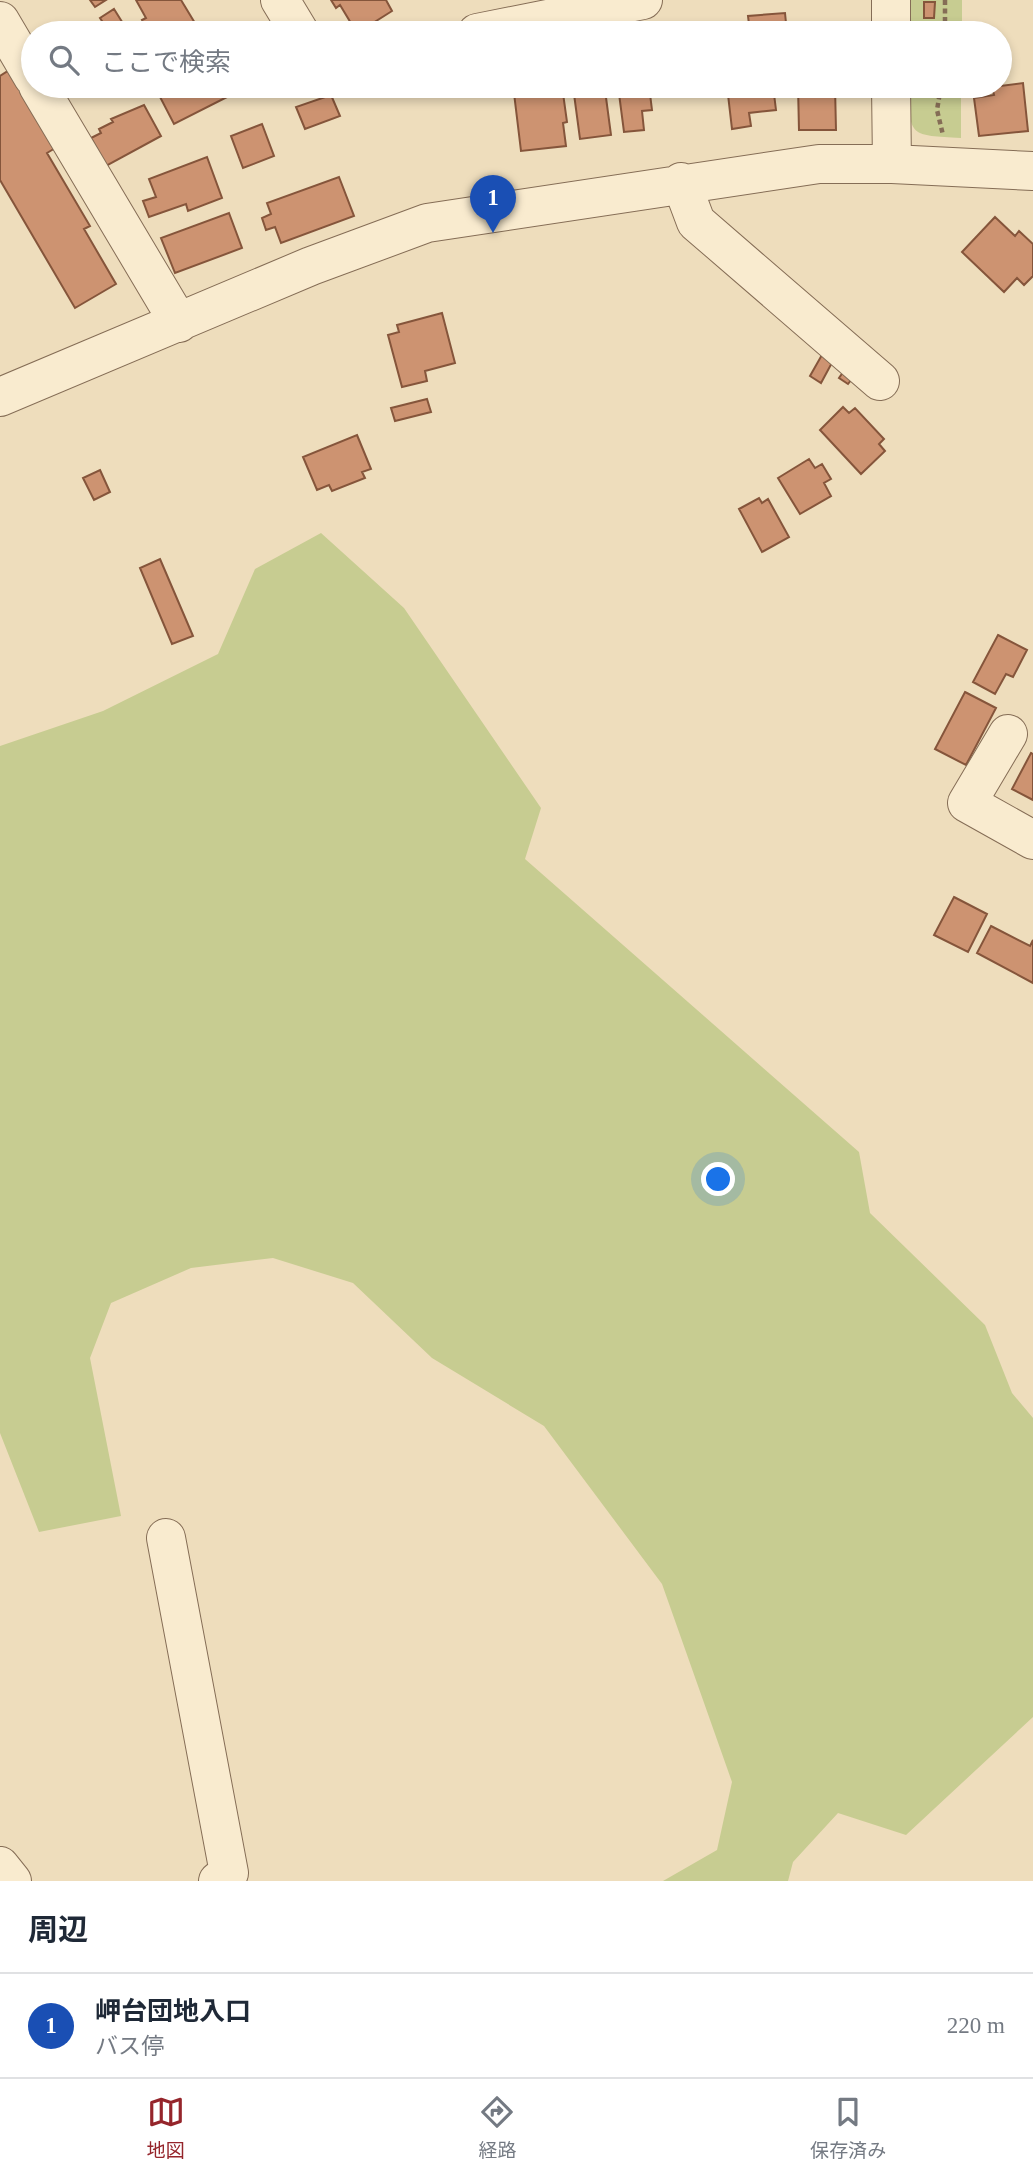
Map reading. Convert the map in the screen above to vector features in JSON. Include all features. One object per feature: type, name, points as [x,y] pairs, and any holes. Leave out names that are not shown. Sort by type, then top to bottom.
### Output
[{"type":"street","points":[[280,0],[293,21]]},
{"type":"street","points":[[537,21],[643,0]]},
{"type":"street","points":[[891,0],[891,21]]},
{"type":"street","points":[[0,21],[21,57]]},
{"type":"street","points":[[45,98],[179,323]]},
{"type":"street","points":[[891,98],[892,164]]},
{"type":"street","points":[[0,397],[311,266],[427,223],[681,182],[818,164],[892,164],[1033,172]]},
{"type":"street","points":[[681,182],[696,222],[880,381]]},
{"type":"street","points":[[1008,734],[967,803],[1033,840]]},
{"type":"street","points":[[166,1538],[229,1873],[218,1881]]},
{"type":"street","points":[[0,1866],[12,1881]]},
{"type":"path","points":[[944,0],[945,21]]},
{"type":"path","points":[[939,98],[937,110],[944,143]]},
{"type":"green space","points":[[907,0],[962,0],[962,21],[907,21]]},
{"type":"green space","points":[[909,98],[961,98],[961,138],[923,134],[912,125]]},
{"type":"green space","points":[[321,533],[404,608],[541,808],[525,859],[859,1152],[870,1213],[985,1325],[1012,1393],[1033,1418],[1033,1717],[906,1835],[838,1813],[793,1862],[788,1881],[663,1881],[717,1850],[732,1782],[662,1584],[544,1426],[432,1358],[353,1283],[273,1258],[191,1268],[111,1303],[90,1358],[121,1516],[39,1532],[0,1433],[0,746],[103,711],[218,654],[255,569]]},
{"type":"building","points":[[90,0],[106,0],[95,7]]},
{"type":"building","points":[[136,0],[181,0],[194,21],[143,21],[146,18]]},
{"type":"building","points":[[331,0],[386,0],[392,11],[376,21],[350,21],[340,5],[336,8]]},
{"type":"building","points":[[924,2],[935,2],[934,18],[924,18]]},
{"type":"building","points":[[114,9],[122,21],[102,21],[100,18]]},
{"type":"building","points":[[785,13],[786,21],[749,21],[748,16]]},
{"type":"building","points":[[11,69],[21,86],[21,98],[28,98],[57,147],[47,153],[90,226],[84,229],[116,284],[75,308],[0,180],[0,76]]},
{"type":"building","points":[[1023,83],[1028,131],[979,136],[974,98],[1012,98],[1012,84]]},
{"type":"building","points":[[161,98],[225,98],[174,124]]},
{"type":"building","points":[[322,98],[332,98],[340,116],[305,129],[296,107]]},
{"type":"building","points":[[515,98],[564,98],[567,122],[563,123],[566,146],[521,151]]},
{"type":"building","points":[[575,98],[606,98],[611,135],[580,139]]},
{"type":"building","points":[[620,98],[650,98],[652,110],[642,111],[644,130],[624,132]]},
{"type":"building","points":[[728,98],[774,98],[776,110],[749,113],[751,126],[732,129]]},
{"type":"building","points":[[798,98],[835,98],[836,130],[799,130]]},
{"type":"building","points":[[144,105],[161,136],[106,166],[91,138],[101,133],[99,129],[113,122],[111,119]]},
{"type":"building","points":[[262,124],[274,156],[243,168],[231,136]]},
{"type":"building","points":[[207,157],[222,198],[188,211],[186,204],[149,217],[143,201],[156,197],[149,179]]},
{"type":"building","points":[[339,177],[354,216],[281,243],[275,227],[266,230],[262,218],[271,214],[267,203]]},
{"type":"building","points":[[229,213],[242,248],[175,273],[161,238]]},
{"type":"building","points":[[995,217],[1015,236],[1019,231],[1033,244],[1033,276],[1024,285],[1017,278],[1004,292],[962,252]]},
{"type":"building","points":[[442,313],[455,363],[425,371],[427,381],[402,387],[388,335],[399,332],[397,325]]},
{"type":"building","points":[[823,353],[834,359],[821,383],[810,376]]},
{"type":"building","points":[[846,368],[855,375],[848,384],[839,378]]},
{"type":"building","points":[[427,399],[431,412],[395,421],[391,408]]},
{"type":"building","points":[[843,407],[849,413],[855,408],[884,439],[879,444],[885,451],[861,474],[820,430]]},
{"type":"building","points":[[357,435],[371,469],[362,472],[365,478],[332,491],[329,485],[317,490],[303,457]]},
{"type":"building","points":[[809,459],[815,468],[822,464],[831,479],[824,483],[831,496],[800,514],[778,478]]},
{"type":"building","points":[[100,470],[110,492],[94,500],[83,478]]},
{"type":"building","points":[[759,498],[762,503],[768,499],[789,537],[762,552],[739,509]]},
{"type":"building","points":[[160,559],[193,636],[172,644],[140,568]]},
{"type":"building","points":[[998,635],[1027,650],[1013,677],[1006,674],[995,694],[973,682]]},
{"type":"building","points":[[965,692],[996,708],[966,765],[935,749]]},
{"type":"building","points":[[1031,753],[1033,754],[1033,800],[1012,789]]},
{"type":"building","points":[[954,897],[987,914],[968,952],[934,935]]},
{"type":"building","points":[[991,926],[1030,946],[1033,940],[1033,983],[977,953]]},
{"type":"place","name":"岬台団地入口","points":[[493,233]]}]
